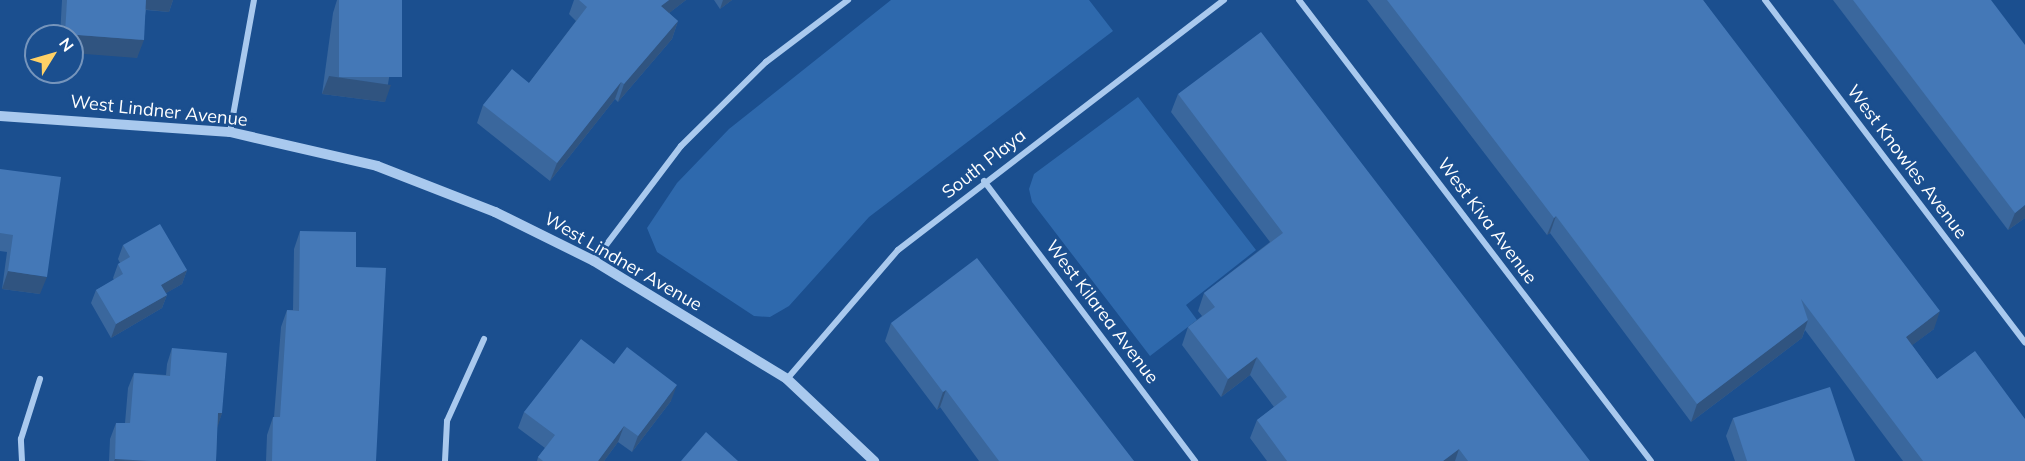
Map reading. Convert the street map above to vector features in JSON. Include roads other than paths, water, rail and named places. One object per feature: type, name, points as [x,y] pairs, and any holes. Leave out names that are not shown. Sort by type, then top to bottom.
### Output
[{"type":"street","points":[[230,132],[254,0]]},
{"type":"street","points":[[594,261],[681,146],[766,62],[848,0]]},
{"type":"street","name":"South Playa","points":[[787,379],[898,250],[984,181],[1224,0]]},
{"type":"street","name":"West Kiva Avenue","points":[[1299,0],[1650,461]]},
{"type":"street","name":"West Knowles Avenue","points":[[1765,0],[2025,342]]},
{"type":"street","name":"West Lindner Avenue","points":[[0,116],[230,132],[377,166],[495,212],[594,261],[787,379],[874,461]]},
{"type":"street","name":"West Kilarea Avenue","points":[[984,181],[1195,461]]},
{"type":"street","points":[[445,461],[447,421],[484,339]]},
{"type":"street","points":[[22,461],[21,439],[40,380]]}]
